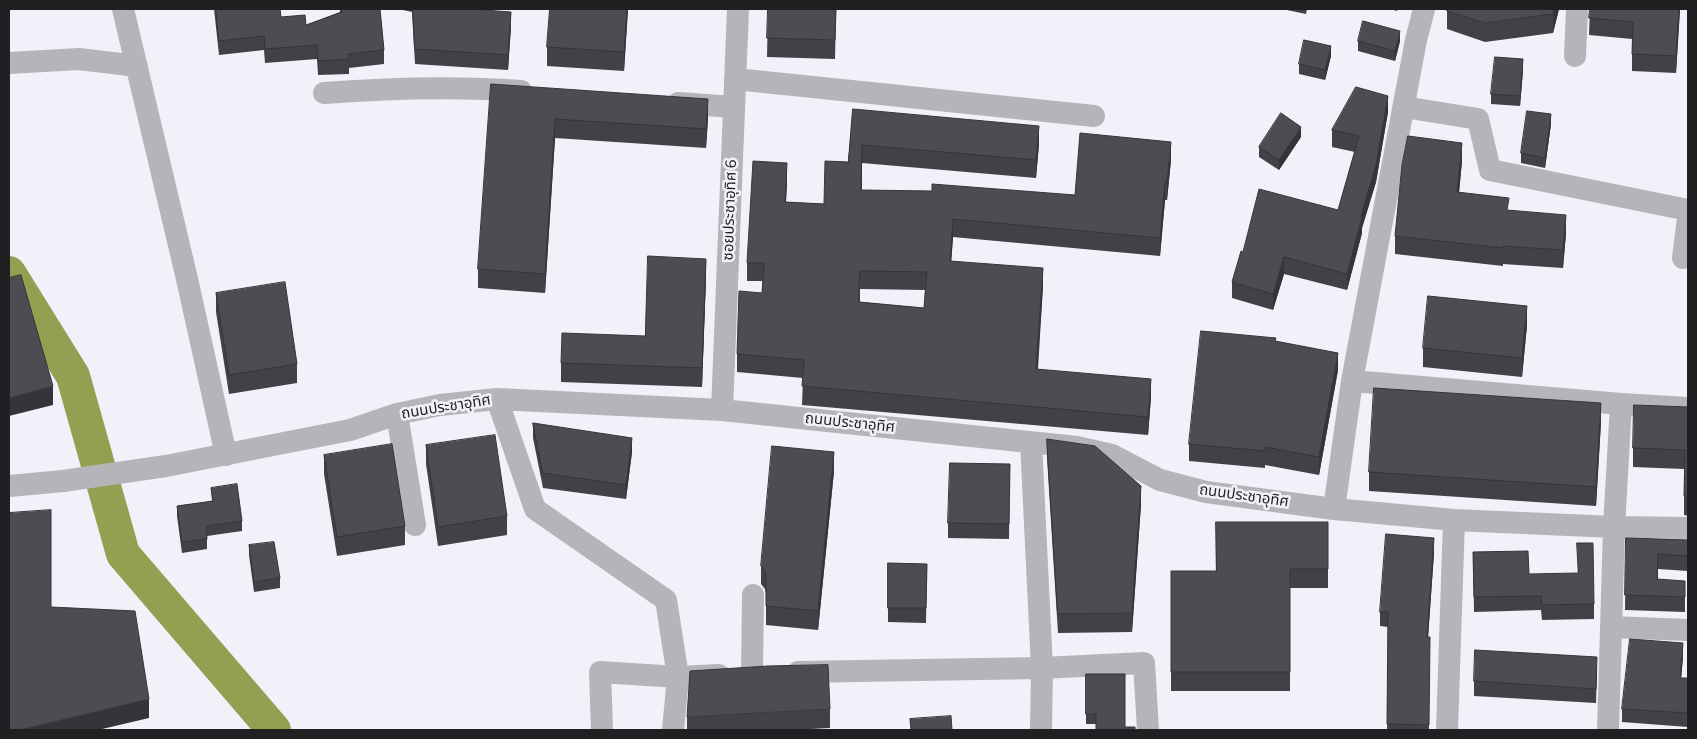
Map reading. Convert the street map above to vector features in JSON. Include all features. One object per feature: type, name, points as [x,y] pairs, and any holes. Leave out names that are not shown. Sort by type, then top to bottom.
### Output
[{"type":"street","points":[[123,9],[187,279],[226,455]]},
{"type":"street","name":"ซอยประชาอุทิศ 6","points":[[722,410],[738,9]]},
{"type":"street","points":[[1334,509],[1352,381],[1416,40],[1424,9]]},
{"type":"street","points":[[1575,56],[1577,9]]},
{"type":"street","points":[[9,63],[78,59],[137,66]]},
{"type":"street","points":[[735,79],[1094,116]]},
{"type":"street","points":[[324,93],[373,90],[463,89],[542,93]]},
{"type":"street","points":[[657,102],[734,107]]},
{"type":"street","points":[[1404,107],[1478,120],[1490,170],[1688,210]]},
{"type":"street","points":[[1683,258],[1688,218]]},
{"type":"street","points":[[1352,381],[1688,408]]},
{"type":"street","points":[[497,399],[535,509],[666,600],[678,677],[672,730]]},
{"type":"street","name":"ถนนประชาอุทิศ","points":[[9,486],[63,481],[166,466],[350,430],[397,414],[440,405],[497,399],[722,410],[1077,447],[1112,455],[1160,480],[1206,492],[1334,509],[1454,520],[1614,527],[1688,528]]},
{"type":"street","points":[[1608,730],[1614,527],[1621,404]]},
{"type":"street","points":[[397,414],[415,525]]},
{"type":"street","points":[[1031,442],[1042,668],[1041,730]]},
{"type":"street","points":[[1447,730],[1454,520]]},
{"type":"street","points":[[753,595],[766,673]]},
{"type":"street","points":[[1610,628],[1688,630]]},
{"type":"street","points":[[602,730],[600,672],[678,677],[766,673],[1042,668],[1144,663],[1148,730]]},
{"type":"building","points":[[216,9],[280,9],[281,17],[305,15],[306,25],[342,12],[341,9],[380,9],[384,50],[348,54],[349,59],[318,61],[317,45],[265,49],[264,36],[219,41]]},
{"type":"building","points":[[413,9],[469,9],[511,12],[508,55],[415,49]]},
{"type":"building","points":[[550,9],[627,9],[624,52],[547,47]]},
{"type":"building","points":[[768,9],[836,9],[835,40],[767,38]]},
{"type":"building","points":[[1447,9],[1554,9],[1553,14],[1485,23],[1447,11]]},
{"type":"building","points":[[1590,9],[1679,9],[1676,56],[1632,54],[1633,22],[1589,18]]},
{"type":"building","points":[[1363,21],[1400,31],[1395,51],[1358,41]]},
{"type":"building","points":[[1304,40],[1331,46],[1325,70],[1299,64]]},
{"type":"building","points":[[1495,57],[1523,59],[1520,96],[1491,94]]},
{"type":"building","points":[[491,84],[708,99],[706,129],[555,119],[545,274],[478,269]]},
{"type":"building","points":[[1356,87],[1388,96],[1376,165],[1347,274],[1284,257],[1273,294],[1232,282],[1241,251],[1243,252],[1259,189],[1338,210],[1359,136],[1332,130]]},
{"type":"building","points":[[853,109],[1039,126],[1036,160],[862,145],[861,190],[932,191],[932,184],[1075,195],[1080,133],[1171,142],[1160,238],[953,219],[950,261],[1043,268],[1036,369],[1151,379],[1148,417],[802,386],[804,360],[737,354],[739,291],[762,293],[764,263],[747,263],[753,161],[787,163],[785,202],[824,204],[825,161],[848,162]],"holes":[[[860,271],[927,272],[924,308],[859,302]]]},
{"type":"building","points":[[1527,111],[1551,114],[1545,158],[1521,153]]},
{"type":"building","points":[[1281,113],[1301,127],[1279,160],[1259,147]]},
{"type":"building","points":[[1408,136],[1462,143],[1457,192],[1509,198],[1507,210],[1566,215],[1563,250],[1503,246],[1503,248],[1395,236],[1402,165]]},
{"type":"building","points":[[648,256],[706,259],[702,368],[561,363],[562,333],[645,336]]},
{"type":"building","points":[[21,275],[53,386],[9,398],[9,278]]},
{"type":"building","points":[[285,282],[297,364],[229,375],[216,293]]},
{"type":"building","points":[[1428,296],[1527,306],[1522,358],[1423,348]]},
{"type":"building","points":[[1201,331],[1276,338],[1275,341],[1338,353],[1319,457],[1265,447],[1265,451],[1189,444]]},
{"type":"building","points":[[1374,388],[1601,403],[1596,487],[1369,472]]},
{"type":"building","points":[[1634,405],[1688,407],[1688,497],[1684,496],[1685,450],[1633,448]]},
{"type":"building","points":[[533,423],[632,438],[626,485],[543,473]]},
{"type":"building","points":[[495,435],[507,516],[438,527],[426,445]]},
{"type":"building","points":[[1047,439],[1095,446],[1141,486],[1132,613],[1058,614]]},
{"type":"building","points":[[392,444],[405,526],[337,537],[324,455]]},
{"type":"building","points":[[772,446],[834,452],[818,611],[766,606],[766,576],[765,570],[761,566]]},
{"type":"building","points":[[950,463],[1010,464],[1009,524],[948,523]]},
{"type":"building","points":[[237,484],[242,521],[206,526],[207,539],[182,542],[177,506],[213,501],[211,488]]},
{"type":"building","points":[[51,510],[51,607],[135,611],[149,699],[19,730],[9,730],[9,513]]},
{"type":"building","points":[[1216,522],[1328,522],[1328,569],[1290,569],[1290,672],[1171,672],[1171,571],[1216,571]]},
{"type":"building","points":[[1386,534],[1434,538],[1427,637],[1430,637],[1429,725],[1387,724],[1388,612],[1380,612]]},
{"type":"building","points":[[1626,538],[1688,540],[1688,556],[1658,554],[1657,579],[1685,581],[1685,597],[1625,595]]},
{"type":"building","points":[[274,542],[280,578],[254,582],[249,545]]},
{"type":"building","points":[[1577,543],[1593,543],[1594,604],[1542,605],[1541,596],[1474,597],[1473,552],[1528,551],[1529,574],[1578,573]]},
{"type":"building","points":[[888,563],[927,564],[926,608],[888,608]]},
{"type":"building","points":[[1630,639],[1683,643],[1680,678],[1688,678],[1688,713],[1622,709]]},
{"type":"building","points":[[1475,650],[1597,657],[1596,689],[1474,681]]},
{"type":"building","points":[[828,665],[830,709],[687,717],[690,671],[768,666]]},
{"type":"building","points":[[1086,674],[1125,674],[1125,727],[1135,727],[1135,730],[1096,730],[1096,714],[1086,714]]},
{"type":"building","points":[[951,716],[952,730],[911,730],[910,719]]},
{"type":"waterway","points":[[9,273],[73,376],[123,554],[274,730]]}]
